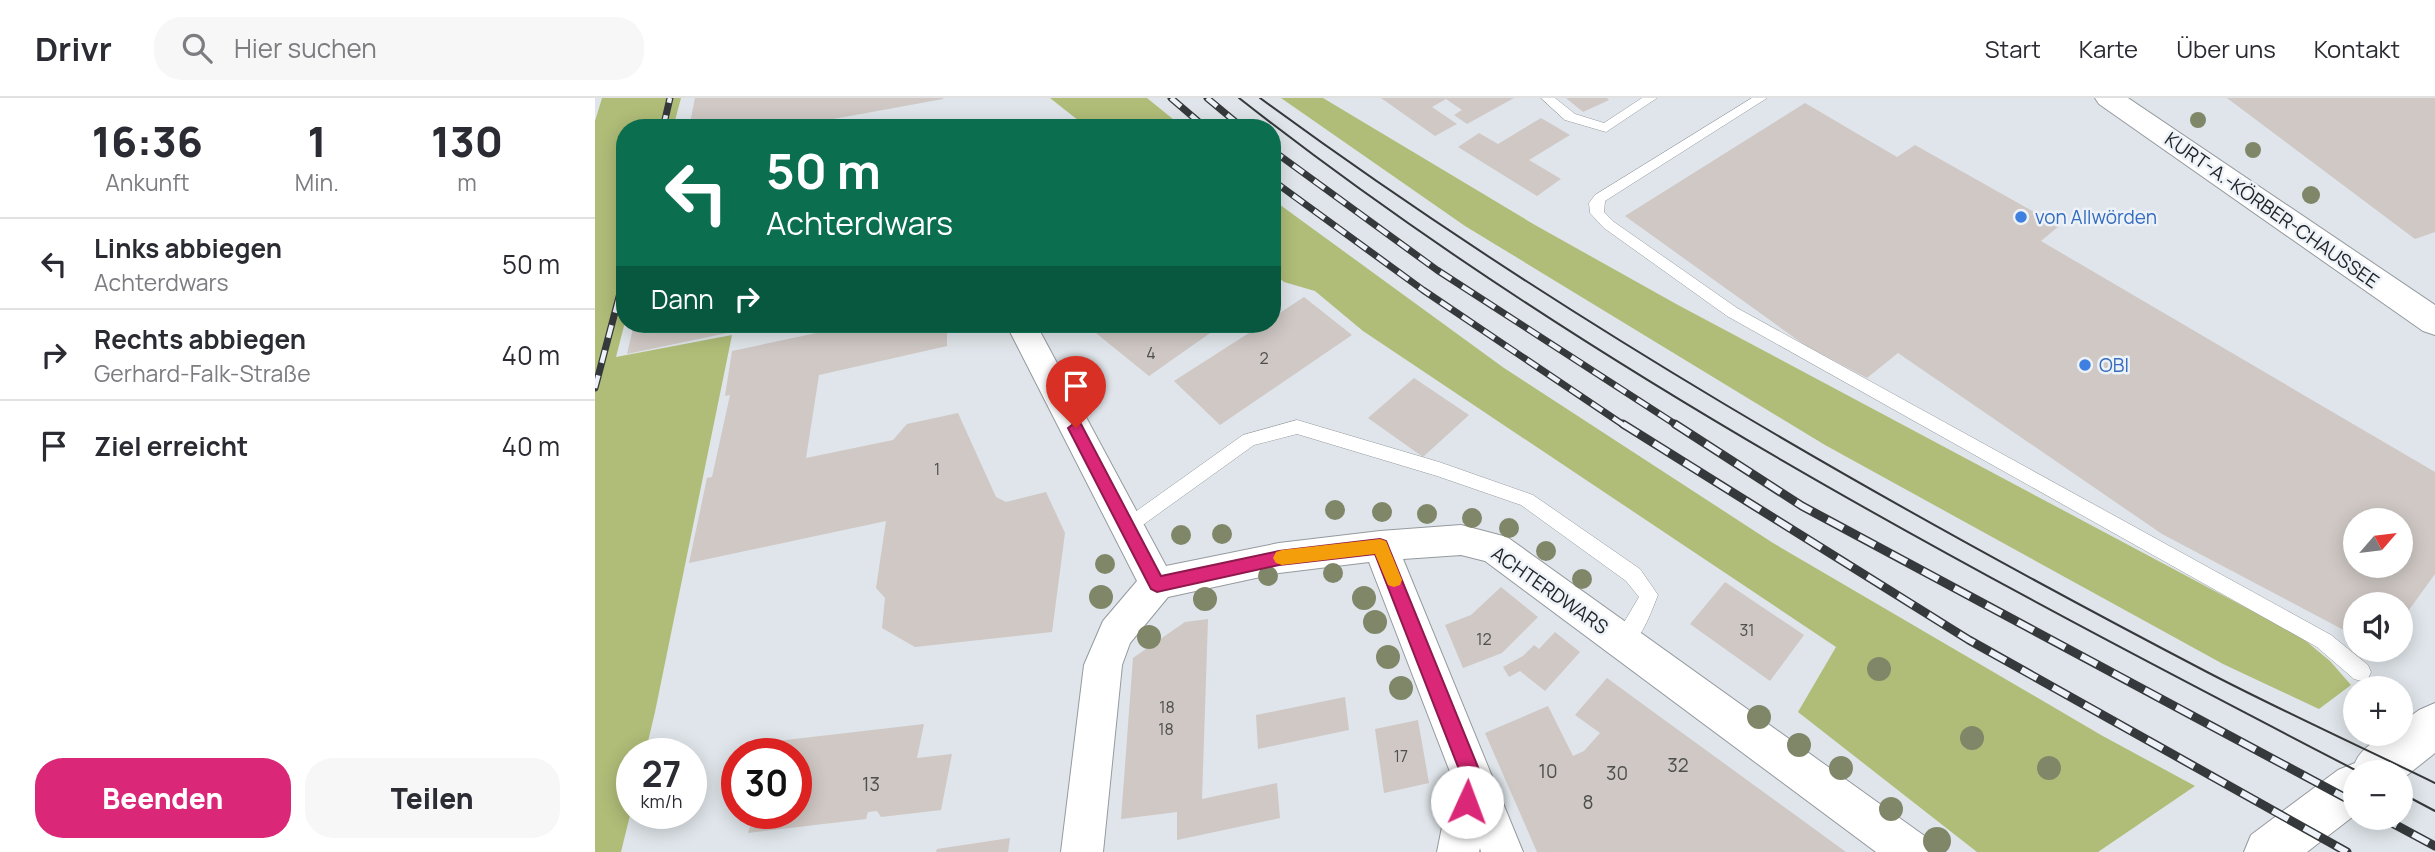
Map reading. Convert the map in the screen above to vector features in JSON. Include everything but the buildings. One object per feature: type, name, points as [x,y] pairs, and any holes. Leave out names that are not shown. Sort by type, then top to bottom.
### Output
[{"type":"main road","name":"KURT-A.-KÖRBER-CHAUSSEE","points":[[2109,98],[2435,323]]},
{"type":"main road","points":[[2390,760],[2435,725]]},
{"type":"main road","points":[[2268,852],[2343,795]]},
{"type":"street","points":[[1026,333],[1157,584],[1116,633],[1103,665],[1082,852]]},
{"type":"street","name":"ACHTERDWARS","points":[[1157,584],[1279,558],[1380,546],[1461,540],[1495,548],[1911,852]]},
{"type":"street","points":[[1380,546],[1502,852]]},
{"type":"street","points":[[1458,852],[1472,777]]},
{"type":"lane","points":[[1547,98],[1570,117],[1606,128],[1651,98]]},
{"type":"lane","points":[[1761,98],[1600,198],[1596,203],[1597,213],[1609,225],[1731,312],[2324,640],[2361,672]]},
{"type":"lane","points":[[1127,527],[1249,440],[1297,427],[1439,469],[1527,500],[1633,575],[1649,595],[1623,641]]},
{"type":"green space","points":[[602,98],[681,98],[675,119],[616,119],[616,333],[622,333],[616,357],[732,335],[649,738],[616,738],[616,829],[627,829],[621,852],[595,852],[595,121]]},
{"type":"green space","points":[[1050,98],[1147,98],[1173,119],[1077,119]]},
{"type":"green space","points":[[1281,98],[1323,98],[1535,225],[1678,305],[2301,637],[2343,676],[2343,691],[2319,709],[2223,664],[1825,445],[1465,226]]},
{"type":"green space","points":[[1281,206],[1504,368],[1773,543],[2101,735],[2195,786],[2098,852],[1977,852],[1798,712],[1836,647],[1363,331],[1315,291],[1281,280]]},
{"type":"tram line","points":[[1239,98],[1267,119]]},
{"type":"tram line","points":[[1260,98],[1373,179],[1604,331],[1842,473],[2207,672],[2435,783]]},
{"type":"tram line","points":[[1281,129],[1370,196],[1504,289],[1642,377],[1926,542],[2343,764]]},
{"type":"tram line","points":[[2413,799],[2435,811]]},
{"type":"railway","points":[[665,119],[670,98]]},
{"type":"railway","points":[[1171,98],[1196,119]]},
{"type":"railway","points":[[1207,98],[1232,119]]},
{"type":"railway","points":[[1281,157],[1437,270],[1678,426]]},
{"type":"railway","points":[[1281,187],[1423,290],[1625,426]]},
{"type":"railway","points":[[595,388],[616,308]]},
{"type":"railway","points":[[1623,424],[1969,640],[2347,852]]},
{"type":"railway","points":[[1675,424],[1802,506],[2343,797]]},
{"type":"railway","points":[[2405,830],[2435,846]]},
{"type":"slow traffic","points":[[1282,558],[1380,546],[1394,580]]},
{"type":"place","name":"von Allwörden","points":[[2021,217]]},
{"type":"place","name":"OBI","points":[[2085,365]]},
{"type":"route","points":[[1076,428],[1157,584],[1279,558],[1380,546],[1472,777],[1467,802]]}]
